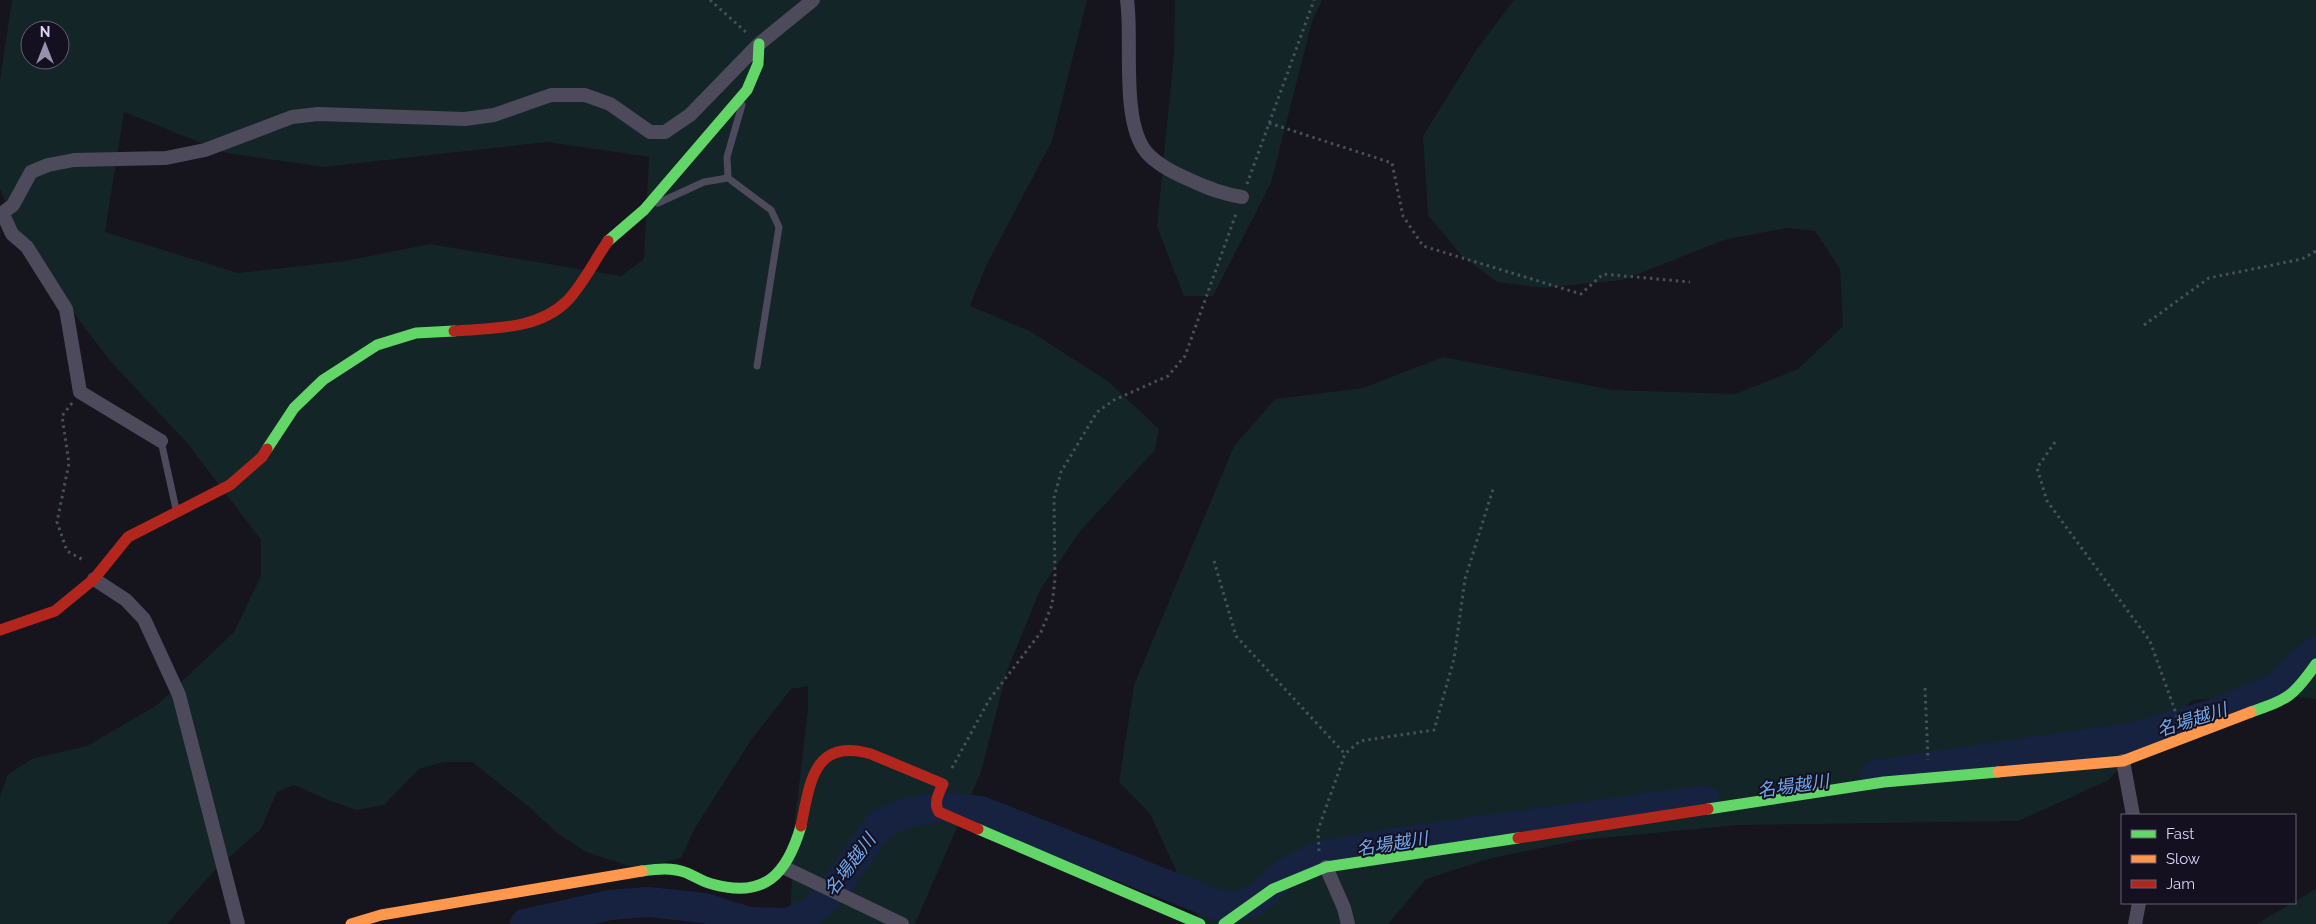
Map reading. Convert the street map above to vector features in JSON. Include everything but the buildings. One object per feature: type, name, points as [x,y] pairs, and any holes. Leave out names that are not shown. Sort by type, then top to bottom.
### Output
[{"type":"street","points":[[161,441],[80,392],[66,309],[27,247],[12,234],[2,214],[13,205],[31,172],[48,165],[74,160],[166,158],[205,150],[292,117],[318,114],[465,119],[494,115],[551,95],[585,95],[610,104],[650,132],[665,132],[690,115],[759,44],[812,0]]},
{"type":"street","points":[[1127,0],[1128,78],[1136,130],[1146,152],[1171,172],[1221,194],[1242,197]]},
{"type":"street","points":[[0,630],[55,611],[94,578],[128,537],[230,485],[262,457],[294,408],[323,380],[377,345],[416,333],[513,327],[544,317],[567,300],[608,241],[644,210],[747,90],[758,64],[759,44]]},
{"type":"street","points":[[94,578],[126,600],[144,619],[178,695],[238,924]]},
{"type":"street","points":[[1224,924],[1273,890],[1326,868],[1884,782],[2124,761],[2184,736],[2282,701],[2299,689],[2316,664]]},
{"type":"street","points":[[351,924],[381,916],[660,868],[682,871],[711,884],[741,887],[763,884],[785,868],[797,847],[813,775],[821,759],[834,752],[848,749],[863,751],[942,787],[936,802],[936,808],[939,812],[1200,924]]},
{"type":"street","points":[[2124,761],[2133,814]]},
{"type":"street","points":[[785,868],[902,924]]},
{"type":"street","points":[[1326,868],[1344,908],[1348,924]]},
{"type":"street","points":[[2135,924],[2139,904]]},
{"type":"lane","points":[[728,178],[727,157],[747,90]]},
{"type":"lane","points":[[644,210],[704,182],[728,178],[771,210],[779,227],[757,366]]},
{"type":"lane","points":[[161,441],[177,512]]},
{"type":"path","points":[[710,0],[759,44]]},
{"type":"path","points":[[942,787],[989,700],[1041,632],[1052,605],[1055,579],[1054,498],[1061,472],[1097,412],[1114,400],[1168,376],[1185,356],[1314,0]]},
{"type":"path","points":[[1269,123],[1392,163],[1403,216],[1423,246],[1581,294],[1603,274],[1690,282]]},
{"type":"path","points":[[2144,324],[2209,278],[2302,259],[2316,251]]},
{"type":"path","points":[[80,392],[62,416],[69,463],[57,522],[67,551],[86,562],[94,578]]},
{"type":"path","points":[[2055,442],[2037,468],[2047,502],[2150,641],[2184,736]]},
{"type":"path","points":[[1318,849],[1318,830],[1345,754],[1360,741],[1434,730],[1454,659],[1465,578],[1494,486]]},
{"type":"path","points":[[1214,561],[1236,636],[1345,754]]},
{"type":"path","points":[[1924,688],[1928,757]]},
{"type":"shaded area","points":[[12,0],[1087,0],[1052,141],[986,266],[970,306],[1030,331],[1109,382],[1159,429],[1155,450],[1081,530],[1040,590],[1007,671],[981,772],[915,924],[790,924],[794,827],[808,710],[808,686],[791,689],[751,740],[695,828],[681,858],[638,869],[586,852],[557,833],[529,807],[472,762],[444,762],[419,769],[384,805],[357,810],[330,801],[294,785],[277,792],[261,829],[215,870],[167,924],[0,924],[0,796],[8,774],[34,758],[87,746],[157,705],[234,632],[261,576],[261,540],[188,444],[111,362],[27,252],[0,189],[0,80]],"holes":[[[124,112],[226,153],[324,167],[547,142],[649,157],[644,259],[621,276],[430,244],[345,261],[238,273],[105,232]]]},
{"type":"shaded area","points":[[1175,0],[1322,0],[1312,22],[1271,183],[1213,296],[1184,296],[1157,227],[1174,53]]},
{"type":"shaded area","points":[[1514,0],[2316,0],[2316,699],[2281,695],[2193,700],[2107,781],[2018,821],[1738,825],[1580,840],[1492,858],[1426,879],[1388,924],[1201,924],[1150,814],[1119,782],[1134,685],[1234,446],[1275,399],[1363,388],[1443,357],[1613,390],[1735,394],[1798,369],[1843,326],[1840,269],[1815,231],[1787,228],[1724,240],[1623,280],[1544,288],[1497,282],[1462,256],[1428,215],[1423,136],[1477,49]]},
{"type":"shaded area","points":[[2316,889],[2316,924],[2256,924],[2290,904],[2296,904],[2296,901]]},
{"type":"waterway","name":"名場越川","points":[[1875,775],[2139,736],[2217,713],[2276,688],[2316,651]]},
{"type":"waterway","name":"名場越川","points":[[525,924],[610,905],[648,902],[705,908],[749,922],[789,923],[812,911],[835,888],[880,824],[908,812],[946,807],[981,811],[1215,904],[1235,906],[1255,901],[1284,874],[1317,857],[1378,845],[1705,800]]},
{"type":"traffic: fast","points":[[608,241],[644,210],[747,90],[758,64],[759,44]]},
{"type":"traffic: fast","points":[[267,449],[294,408],[323,380],[377,345],[416,333],[454,331]]},
{"type":"traffic: fast","points":[[2251,712],[2274,704],[2289,696],[2316,664]]},
{"type":"traffic: fast","points":[[1708,809],[1884,782],[1998,772]]},
{"type":"traffic: fast","points":[[642,871],[676,870],[703,881],[730,888],[746,888],[760,885],[771,879],[781,869],[789,857],[801,826]]},
{"type":"traffic: fast","points":[[978,829],[1200,924]]},
{"type":"traffic: fast","points":[[1224,924],[1273,889],[1326,867],[1518,838]]},
{"type":"traffic: slow","points":[[1998,772],[2123,761],[2251,712]]},
{"type":"traffic: slow","points":[[351,924],[381,915],[642,871]]},
{"type":"traffic: jam","points":[[454,331],[514,326],[542,318],[567,301],[578,288],[608,241]]},
{"type":"traffic: jam","points":[[0,630],[55,611],[94,579],[128,537],[230,485],[262,457],[267,449]]},
{"type":"traffic: jam","points":[[801,826],[812,779],[818,767],[826,758],[837,752],[852,750],[871,754],[943,784],[938,794],[937,809],[939,812],[978,829]]},
{"type":"traffic: jam","points":[[1518,838],[1708,809]]}]
